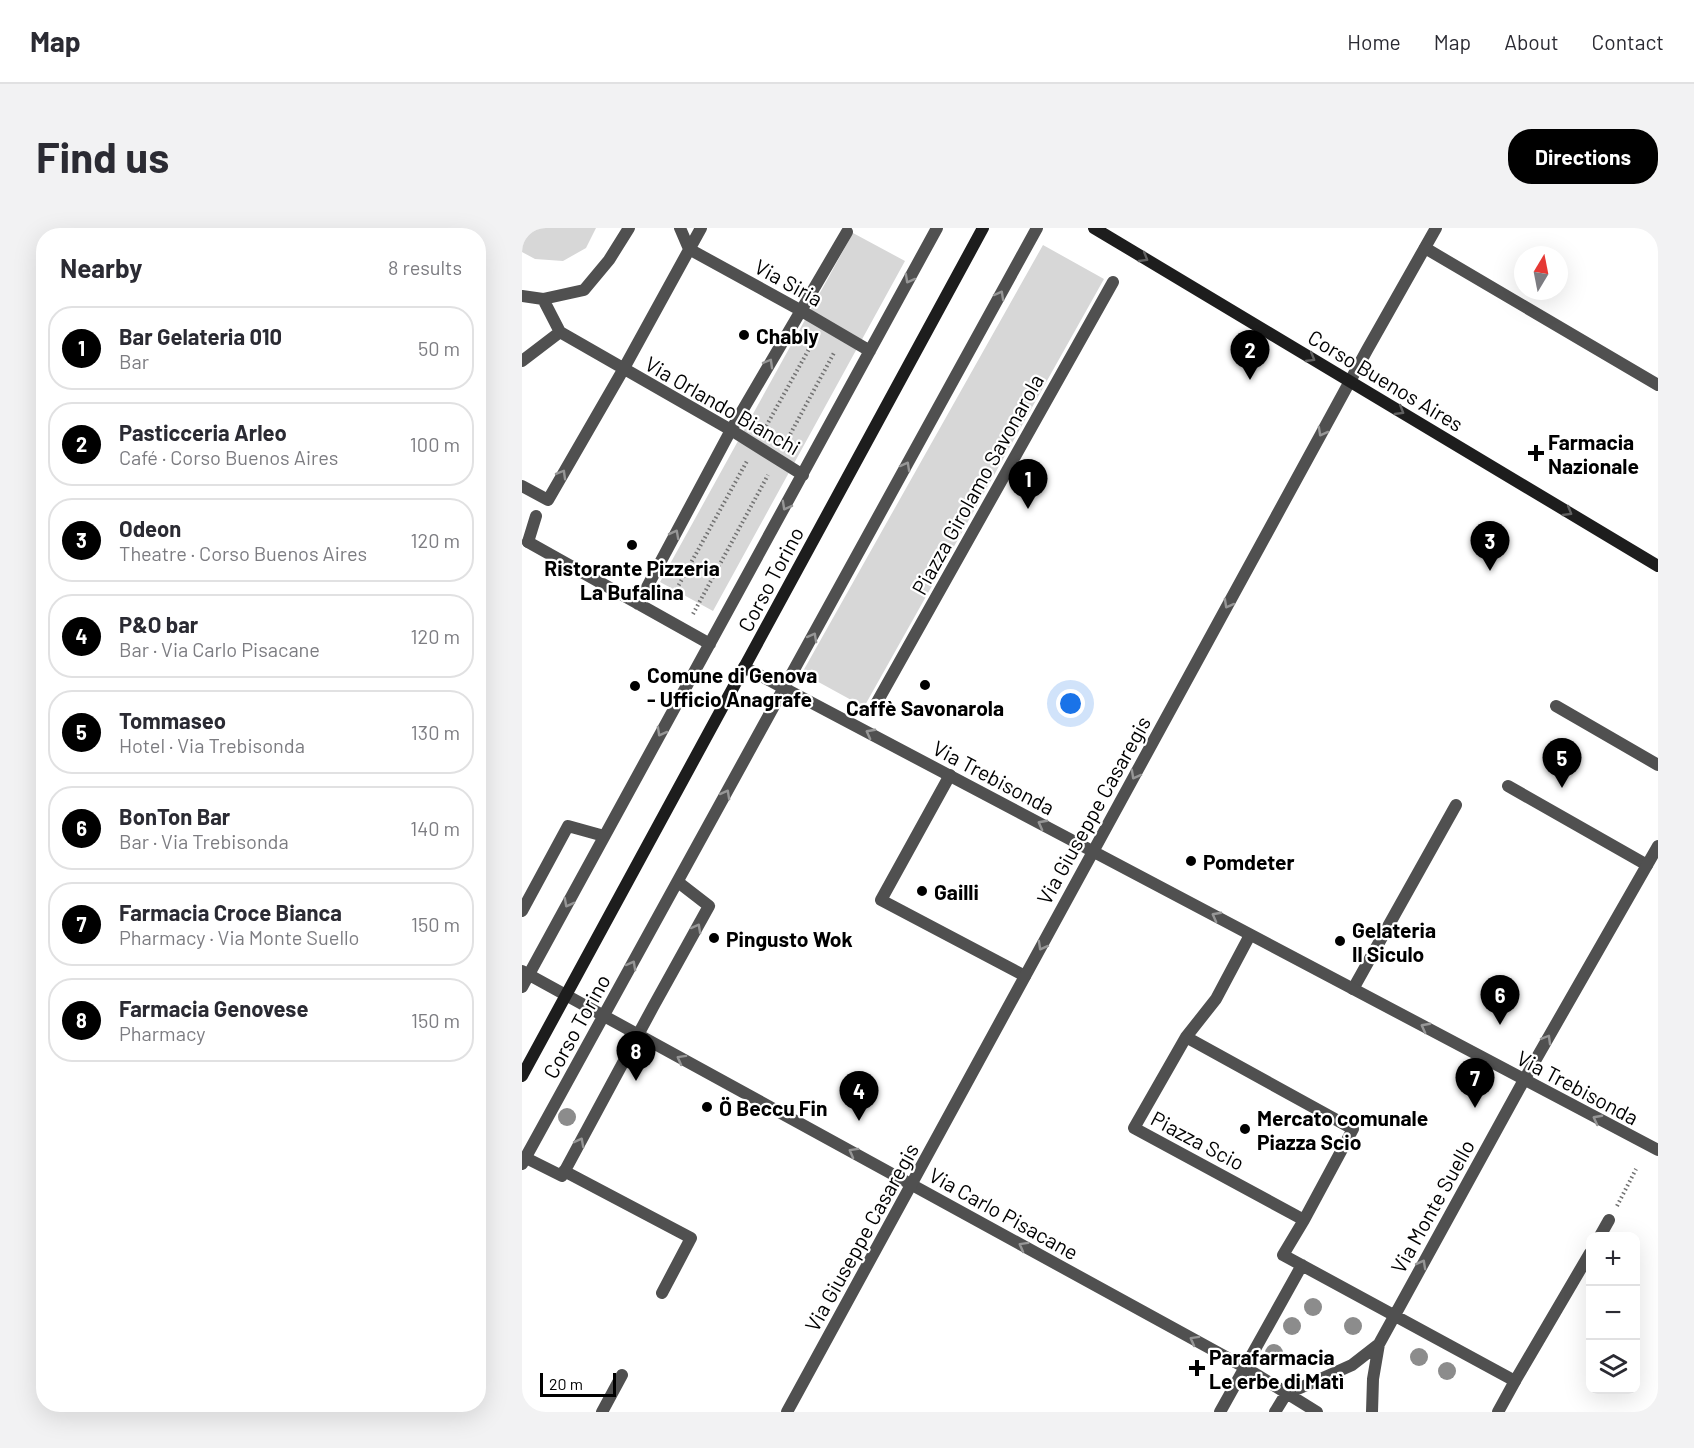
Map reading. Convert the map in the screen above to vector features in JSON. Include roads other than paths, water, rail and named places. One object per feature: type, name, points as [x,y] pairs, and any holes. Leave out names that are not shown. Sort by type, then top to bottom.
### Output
[{"type":"main road","name":"Corso Torino","points":[[522,1076],[983,228]]},
{"type":"main road","name":"Corso Buenos Aires","points":[[1094,228],[1658,566]]},
{"type":"street","points":[[522,296],[543,299],[584,291],[609,260],[629,228]]},
{"type":"street","points":[[680,228],[689,249]]},
{"type":"street","points":[[522,486],[548,500],[623,370],[700,228]]},
{"type":"street","name":"Corso Torino","points":[[522,987],[525,973],[604,836],[937,228]]},
{"type":"street","name":"Corso Torino","points":[[662,1293],[691,1238],[564,1172],[562,1176],[524,1161],[1037,228]]},
{"type":"street","name":"Via Giuseppe Casaregis","points":[[787,1412],[1350,381],[1436,228]]},
{"type":"street","points":[[638,604],[731,430],[847,232]]},
{"type":"street","points":[[1425,248],[1658,385]]},
{"type":"street","name":"Via Siria","points":[[689,249],[870,351]]},
{"type":"street","name":"Piazza Girolamo Savonarola","points":[[876,704],[1113,282]]},
{"type":"street","points":[[522,361],[560,332],[543,299]]},
{"type":"street","name":"Via Orlando Bianchi","points":[[560,332],[731,430],[803,475]]},
{"type":"street","points":[[536,516],[528,542],[710,644]]},
{"type":"street","name":"Via Trebisonda","points":[[744,668],[1658,1150]]},
{"type":"street","points":[[1556,706],[1658,765]]},
{"type":"street","points":[[950,776],[881,900],[1025,976]]},
{"type":"street","points":[[1508,786],[1647,865]]},
{"type":"street","points":[[1353,989],[1456,805]]},
{"type":"street","points":[[522,911],[568,826],[604,836]]},
{"type":"street","name":"Via Monte Suello","points":[[1379,1344],[1524,1080],[1658,846]]},
{"type":"street","points":[[564,1172],[709,906],[678,882]]},
{"type":"street","name":"Piazza Scio","points":[[1250,935],[1216,999],[1186,1037],[1134,1128],[1304,1220]]},
{"type":"street","name":"Via Carlo Pisacane","points":[[525,973],[1246,1368],[1317,1412]]},
{"type":"street","points":[[1186,1037],[1353,1129],[1283,1255],[1515,1381]]},
{"type":"street","points":[[1602,1232],[1609,1220]]},
{"type":"street","points":[[1498,1412],[1586,1260]]},
{"type":"street","points":[[1220,1412],[1302,1265]]},
{"type":"street","points":[[1275,1412],[1286,1394],[1352,1365],[1379,1344]]},
{"type":"street","points":[[1372,1412],[1372,1379],[1379,1344]]},
{"type":"street","points":[[602,1412],[622,1375]]},
{"type":"place","name":"Chably","points":[[744,335]]},
{"type":"place","name":"Pasticceria Arleo","points":[[1250,380]]},
{"type":"place","name":"Farmacia Nazionale","points":[[1536,453]]},
{"type":"place","name":"Bar Gelateria 010","points":[[1028,509]]},
{"type":"place","name":"Ristorante Pizzeria La Bufalina","points":[[632,545]]},
{"type":"place","name":"Odeon","points":[[1490,571]]},
{"type":"place","name":"Caffè Savonarola","points":[[925,685]]},
{"type":"place","name":"Comune di Genova - Ufficio Anagrafe","points":[[635,686]]},
{"type":"place","name":"Tommaseo","points":[[1562,788]]},
{"type":"place","name":"Pomdeter","points":[[1191,861]]},
{"type":"place","name":"Gailli","points":[[922,891]]},
{"type":"place","name":"Pingusto Wok","points":[[714,938]]},
{"type":"place","name":"Gelateria Il Siculo","points":[[1340,941]]},
{"type":"place","name":"BonTon Bar","points":[[1500,1025]]},
{"type":"place","name":"Farmacia Genovese","points":[[636,1081]]},
{"type":"place","name":"Ö Beccu Fin","points":[[707,1107]]},
{"type":"place","name":"Farmacia Croce Bianca","points":[[1475,1108]]},
{"type":"place","name":"P&O bar","points":[[859,1121]]},
{"type":"place","name":"Mercato comunale Piazza Scio","points":[[1245,1129]]},
{"type":"place","name":"Parafarmacia Le erbe di Matì","points":[[1197,1368]]}]
